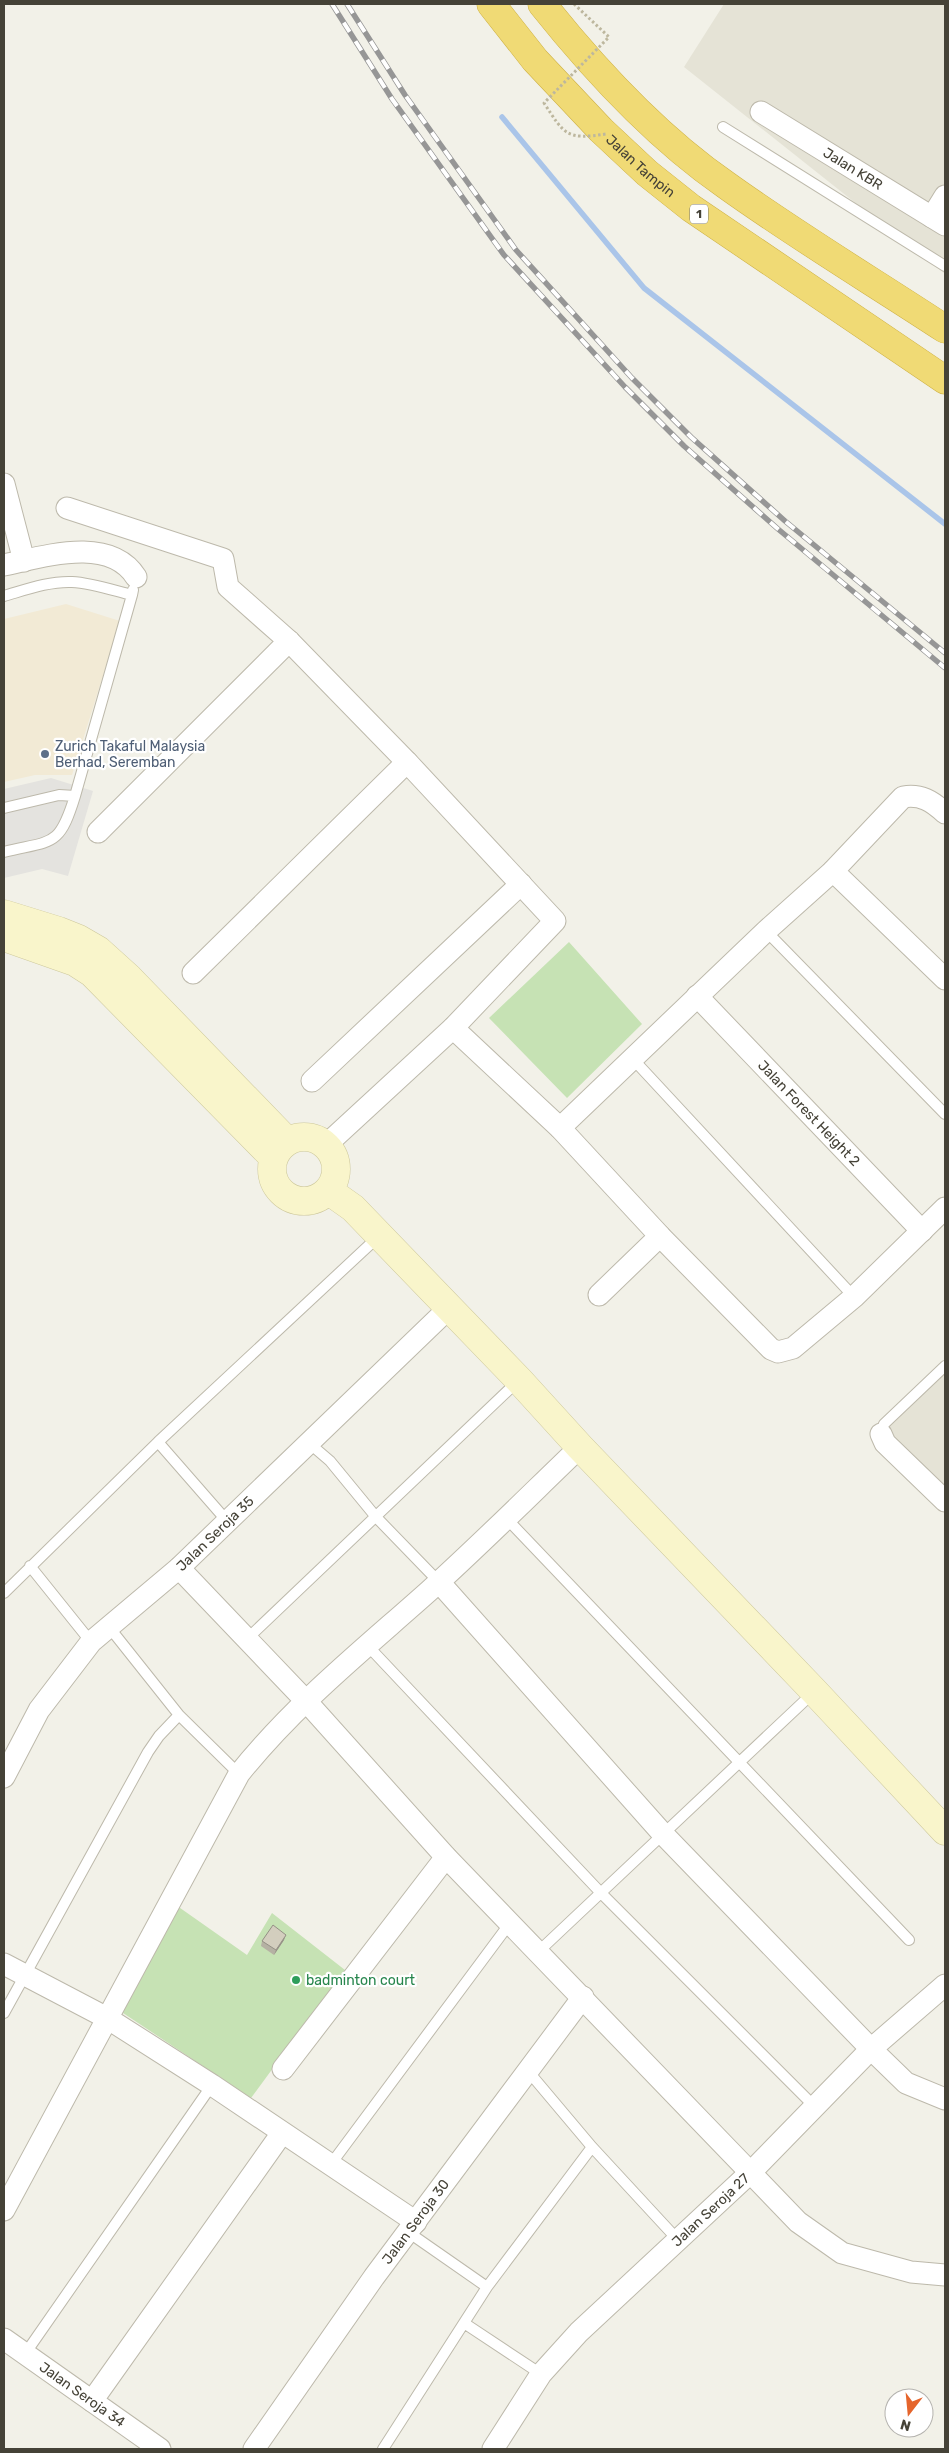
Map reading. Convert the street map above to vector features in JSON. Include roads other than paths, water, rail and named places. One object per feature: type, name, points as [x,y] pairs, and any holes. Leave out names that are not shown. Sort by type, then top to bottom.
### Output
[{"type":"highway","name":"Jalan Tampin","points":[[492,4],[535,60],[606,134],[647,173],[691,208],[945,380]]},
{"type":"highway","points":[[542,4],[573,42],[634,106],[724,185],[945,329]]},
{"type":"street","name":"Jalan KBR","points":[[761,112],[939,221]]},
{"type":"street","points":[[939,221],[945,196]]},
{"type":"street","points":[[4,484],[14,563],[71,551],[89,552],[115,559],[130,568],[134,586]]},
{"type":"street","points":[[67,508],[223,559],[228,586],[289,641],[407,762],[555,921],[453,1028],[326,1145]]},
{"type":"street","points":[[98,832],[289,641]]},
{"type":"street","points":[[193,973],[407,762]]},
{"type":"street","points":[[560,1128],[766,931],[833,871],[903,798],[918,796],[936,804],[945,813]]},
{"type":"street","points":[[833,871],[945,979]]},
{"type":"street","points":[[312,1081],[521,884]]},
{"type":"street","points":[[4,914],[80,939],[98,950],[129,978],[280,1150]]},
{"type":"street","points":[[4,937],[76,962],[92,973],[215,1096],[280,1150]]},
{"type":"street","name":"Jalan Forest Height 2","points":[[697,996],[922,1232]]},
{"type":"street","points":[[453,1028],[560,1128],[764,1344],[778,1352],[793,1348],[854,1297],[945,1208]]},
{"type":"street","points":[[307,1137],[326,1145],[332,1153],[337,1172],[329,1191],[312,1201],[292,1200],[284,1195],[272,1178],[280,1150],[307,1137]]},
{"type":"street","points":[[329,1191],[353,1208],[450,1307],[520,1380],[580,1447],[814,1691],[945,1831]]},
{"type":"street","points":[[599,1295],[660,1236]]},
{"type":"street","name":"Jalan Seroja 35","points":[[4,1777],[39,1710],[91,1642],[180,1568],[450,1307]]},
{"type":"street","points":[[881,1434],[885,1443],[941,1489]]},
{"type":"street","points":[[4,2210],[239,1774],[259,1749],[306,1701],[439,1582],[580,1447]]},
{"type":"street","points":[[180,1568],[306,1701],[446,1857],[798,2222],[842,2253],[911,2272],[945,2275]]},
{"type":"street","points":[[439,1582],[663,1834],[871,2049],[906,2083],[945,2099]]},
{"type":"street","points":[[283,2069],[446,1857]]},
{"type":"street","points":[[4,1964],[107,2018],[212,2085],[331,2164],[412,2227]]},
{"type":"street","name":"Jalan Seroja 27","points":[[494,2449],[541,2374],[579,2332],[751,2172],[871,2049],[945,1984]]},
{"type":"street","name":"Jalan Seroja 30","points":[[254,2449],[412,2227],[583,1998]]},
{"type":"street","points":[[92,2401],[282,2133]]},
{"type":"street","name":"Jalan Seroja 34","points":[[4,2339],[160,2449]]},
{"type":"lane","points":[[723,127],[945,266]]},
{"type":"lane","points":[[4,596],[51,584],[70,582],[134,586],[66,826],[60,835],[51,841],[4,852]]},
{"type":"lane","points":[[4,808],[59,795],[75,796]]},
{"type":"lane","points":[[766,931],[945,1114]]},
{"type":"lane","points":[[632,1058],[854,1297]]},
{"type":"lane","points":[[4,1593],[158,1442],[379,1235]]},
{"type":"lane","points":[[881,1434],[884,1424],[945,1366]]},
{"type":"lane","points":[[247,1639],[520,1380]]},
{"type":"lane","points":[[158,1442],[228,1522]]},
{"type":"lane","points":[[309,1443],[330,1461],[376,1517],[439,1582]]},
{"type":"lane","points":[[506,1518],[909,1940]]},
{"type":"lane","points":[[30,1566],[91,1642]]},
{"type":"lane","points":[[109,1627],[179,1715],[239,1774]]},
{"type":"lane","points":[[368,1646],[601,1893],[815,2107]]},
{"type":"lane","points":[[538,1952],[814,1691]]},
{"type":"lane","points":[[4,2013],[148,1752],[159,1736],[179,1715]]},
{"type":"lane","points":[[331,2164],[510,1923]]},
{"type":"lane","points":[[528,2071],[592,2147],[677,2239]]},
{"type":"lane","points":[[24,2354],[212,2085]]},
{"type":"lane","points":[[383,2449],[487,2287],[592,2147]]},
{"type":"lane","points":[[412,2227],[487,2287]]},
{"type":"lane","points":[[464,2323],[541,2374]]},
{"type":"waterway","points":[[502,117],[644,288],[945,524]]},
{"type":"railway","points":[[332,4],[392,99],[504,255],[625,387],[684,446],[778,529],[945,668]]},
{"type":"railway","points":[[347,4],[405,95],[516,250],[632,378],[691,437],[785,521],[945,653]]},
{"type":"place","name":"Zurich Takaful Malaysia Berhad, Seremban","points":[[45,754]]},
{"type":"place","name":"badminton court","points":[[296,1980]]}]
